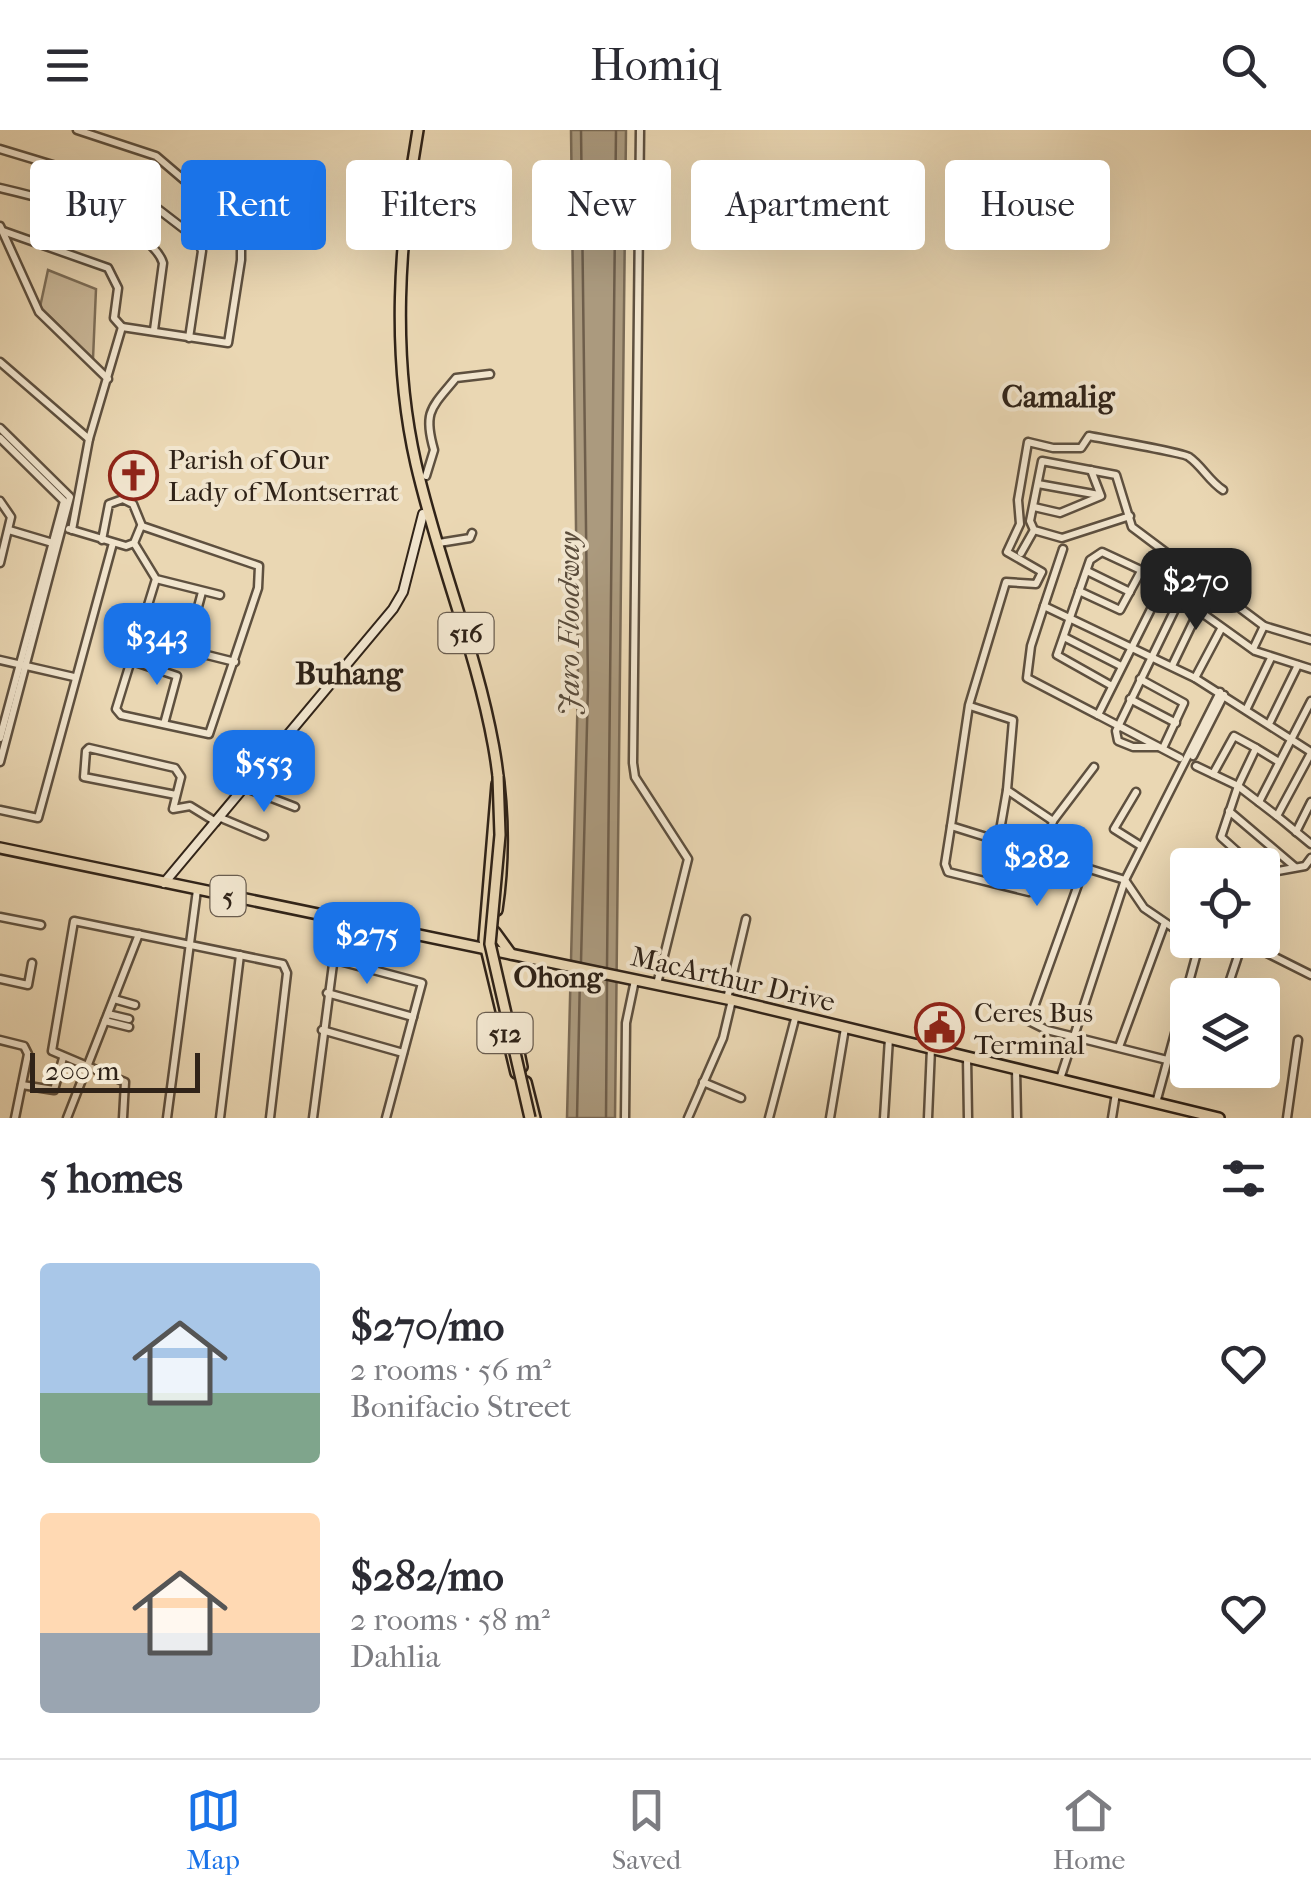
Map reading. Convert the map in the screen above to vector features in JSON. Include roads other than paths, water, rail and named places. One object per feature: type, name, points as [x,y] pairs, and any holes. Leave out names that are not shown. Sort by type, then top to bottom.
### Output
[{"type":"main road","name":"516","points":[[418,130],[405,226],[400,359],[423,492],[488,706],[506,829],[495,932],[497,951]]},
{"type":"main road","points":[[423,514],[426,476]]},
{"type":"main road","name":"516","points":[[485,948],[498,776]]},
{"type":"main road","points":[[498,776],[500,836],[490,944],[530,1118]]},
{"type":"main road","name":"MacArthur Drive","points":[[0,848],[657,984],[1219,1118]]},
{"type":"main road","points":[[484,926],[469,944],[488,966]]},
{"type":"main road","points":[[495,932],[513,954],[502,963],[501,975]]},
{"type":"main road","name":"512","points":[[485,948],[530,1118]]},
{"type":"main road","name":"512","points":[[497,951],[530,1118]]},
{"type":"street","points":[[1,228],[108,268],[118,288],[114,318],[122,326],[221,345],[230,340],[242,260],[238,233],[226,213],[164,162],[96,133],[77,130]]},
{"type":"street","points":[[640,130],[634,763],[644,794],[688,859],[657,984]]},
{"type":"street","points":[[0,149],[132,189],[196,240],[202,251],[189,338]]},
{"type":"street","points":[[0,188],[113,222],[159,252],[162,263],[154,330]]},
{"type":"street","points":[[1,228],[39,312],[109,380]]},
{"type":"street","points":[[0,738],[55,544],[82,482],[89,439],[122,326]]},
{"type":"street","points":[[0,362],[89,439]]},
{"type":"street","points":[[426,476],[434,450],[426,431],[431,408],[456,378],[490,374]]},
{"type":"street","points":[[0,428],[67,499]]},
{"type":"street","points":[[1094,768],[1052,822],[1044,856],[1029,892],[948,872],[944,864],[969,704],[1006,582],[1036,584],[1042,572],[1008,552],[1020,524],[1018,500],[1028,442],[1081,448],[1090,436],[1149,451],[1178,452],[1189,456],[1223,490]]},
{"type":"street","points":[[0,438],[15,447]]},
{"type":"street","points":[[1034,530],[1030,521],[1042,461],[1116,475],[1132,527],[1264,626],[1311,640]]},
{"type":"street","points":[[1091,469],[1100,496]]},
{"type":"street","points":[[64,527],[67,499],[82,482]]},
{"type":"street","points":[[1037,484],[1100,496]]},
{"type":"street","points":[[1034,507],[1060,513],[1100,496]]},
{"type":"street","points":[[102,540],[109,504],[118,499],[134,504],[142,526],[134,543]]},
{"type":"street","points":[[0,500],[10,513],[10,530],[0,563]]},
{"type":"street","points":[[164,883],[399,601],[423,514]]},
{"type":"street","points":[[1034,530],[1062,538],[1130,516]]},
{"type":"street","points":[[142,526],[259,566],[260,580],[211,733],[117,712],[156,579]]},
{"type":"street","points":[[64,527],[113,544],[134,543]]},
{"type":"street","points":[[10,530],[55,544]]},
{"type":"street","points":[[1021,553],[1034,530]]},
{"type":"street","points":[[439,543],[470,538],[472,533]]},
{"type":"street","points":[[134,543],[156,579],[220,596]]},
{"type":"street","points":[[0,810],[38,818],[113,544]]},
{"type":"street","points":[[1062,549],[1031,646],[1027,678],[1238,786],[1311,844]]},
{"type":"street","points":[[1112,686],[1058,658],[1090,560],[1102,552],[1140,573],[1145,572],[1253,650],[1311,669]]},
{"type":"street","points":[[1098,715],[1176,560]]},
{"type":"street","points":[[1087,571],[1130,592]]},
{"type":"street","points":[[1079,591],[1120,610],[1140,573]]},
{"type":"street","points":[[146,615],[186,624],[195,618],[202,592]]},
{"type":"street","points":[[1161,746],[1120,744],[1118,726],[1180,599]]},
{"type":"street","points":[[1044,606],[1195,678],[1270,722],[1311,752],[1277,816]]},
{"type":"street","points":[[1172,666],[1198,612]]},
{"type":"street","points":[[1253,650],[1264,626]]},
{"type":"street","points":[[1195,678],[1221,628]]},
{"type":"street","points":[[1064,637],[1121,666]]},
{"type":"street","points":[[200,648],[207,655],[235,662]]},
{"type":"street","points":[[1246,708],[1271,658]]},
{"type":"street","points":[[0,660],[74,677]]},
{"type":"street","points":[[132,661],[178,676],[164,724]]},
{"type":"street","points":[[0,762],[21,665]]},
{"type":"street","points":[[1270,722],[1298,665]]},
{"type":"street","points":[[1140,680],[1184,703],[1161,746]]},
{"type":"street","points":[[1060,1079],[1125,880],[1222,693]]},
{"type":"street","points":[[1130,699],[1176,722]]},
{"type":"street","points":[[1259,802],[1311,701]]},
{"type":"street","points":[[969,704],[1015,723],[998,842]]},
{"type":"street","points":[[1213,774],[1234,736],[1278,762]]},
{"type":"street","points":[[176,795],[84,778],[80,774],[86,751],[90,748],[175,768],[181,777],[173,809],[190,804],[219,820],[264,836]]},
{"type":"street","points":[[1231,848],[1221,840],[1238,786],[1256,748]]},
{"type":"street","points":[[269,759],[294,771]]},
{"type":"street","points":[[246,788],[295,807]]},
{"type":"street","points":[[1007,790],[1052,822]]},
{"type":"street","points":[[1136,792],[1114,828],[1141,846]]},
{"type":"street","points":[[1296,832],[1311,802]]},
{"type":"street","points":[[1229,812],[1295,867]]},
{"type":"street","points":[[951,826],[1125,880],[1144,908],[1170,928]]},
{"type":"street","points":[[1280,870],[1305,866],[1311,858]]},
{"type":"street","points":[[1084,868],[1030,1021],[1166,1060]]},
{"type":"street","points":[[167,1118],[197,890]]},
{"type":"street","points":[[0,916],[41,925]]},
{"type":"street","points":[[313,1118],[339,918]]},
{"type":"street","points":[[688,1118],[723,1038],[746,919]]},
{"type":"street","points":[[122,1118],[125,1082],[63,1058],[51,1046],[72,923],[188,942],[283,964],[287,974],[270,1118]]},
{"type":"street","points":[[1119,1047],[1164,925]]},
{"type":"street","points":[[67,1118],[139,934]]},
{"type":"street","points":[[1231,978],[1244,940],[1311,975]]},
{"type":"street","points":[[220,1118],[240,955]]},
{"type":"street","points":[[332,960],[420,981],[386,1118]]},
{"type":"street","points":[[0,979],[28,985],[32,964]]},
{"type":"street","points":[[625,1118],[626,1023],[633,979]]},
{"type":"street","points":[[327,992],[413,1016]]},
{"type":"street","points":[[114,999],[135,1005]]},
{"type":"street","points":[[769,1118],[796,1015]]},
{"type":"street","points":[[107,1018],[129,1023]]},
{"type":"street","points":[[830,1118],[845,1027]]},
{"type":"street","points":[[322,1030],[403,1053]]},
{"type":"street","points":[[884,1118],[889,1038]]},
{"type":"street","points":[[0,1040],[26,1050],[16,1118]]},
{"type":"street","points":[[1286,1118],[1298,1040]]},
{"type":"street","points":[[1156,1103],[1170,1046]]},
{"type":"street","points":[[928,1118],[932,1048]]},
{"type":"street","points":[[966,1056],[968,1118]]},
{"type":"street","points":[[22,1085],[52,1091],[63,1058]]},
{"type":"street","points":[[1016,1068],[1017,1118]]},
{"type":"street","points":[[703,1082],[741,1098]]},
{"type":"street","points":[[1112,1118],[1116,1094]]},
{"type":"water","points":[[571,130],[626,130],[626,160],[571,160]]},
{"type":"water","points":[[573,250],[625,250],[615,1118],[567,1118],[578,686]]},
{"type":"place","name":"Parish of Our Lady of Montserrat","points":[[133,475]]},
{"type":"place","name":"Ceres Bus Terminal","points":[[939,1028]]},
{"type":"district","name":"Camalig","points":[[1058,396]]},
{"type":"district","name":"Buhang","points":[[349,673]]},
{"type":"district","name":"Ohong","points":[[558,977]]},
{"type":"water label","name":"Jaro Floodway","points":[[569,624]]}]
